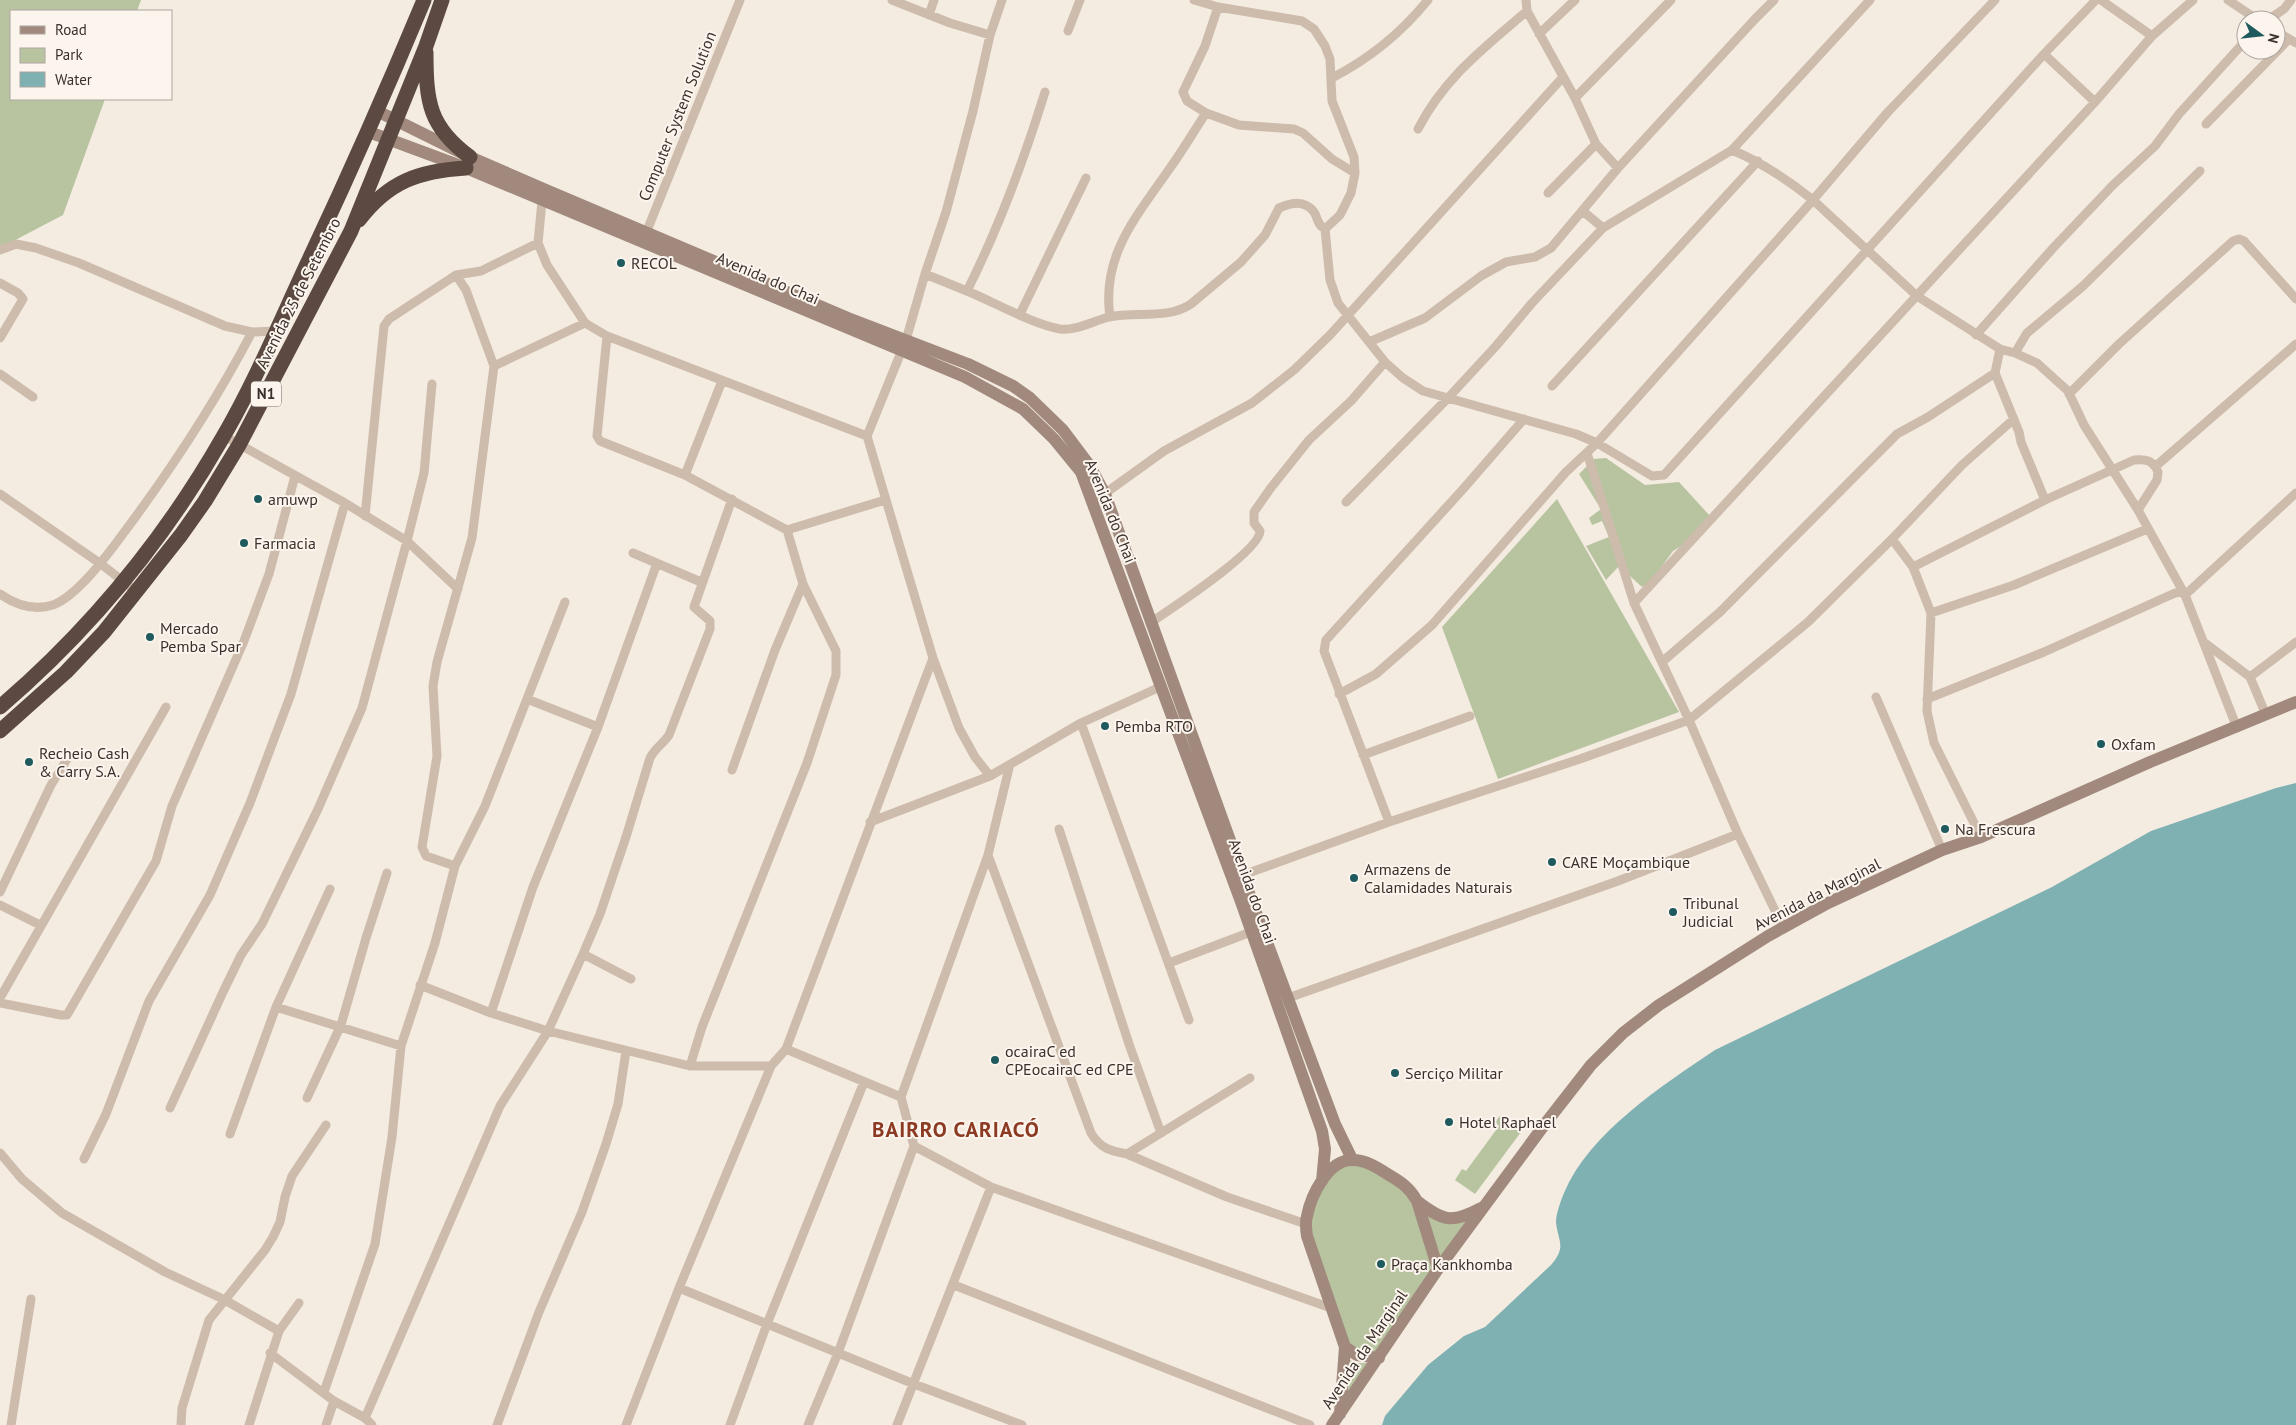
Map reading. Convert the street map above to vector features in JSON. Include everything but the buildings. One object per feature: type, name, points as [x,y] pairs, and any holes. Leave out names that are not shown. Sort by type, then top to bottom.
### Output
[{"type":"highway","name":"Avenida 25 de Setembro","points":[[0,707],[59,655],[123,583],[159,536],[224,436],[276,331],[369,132],[424,0]]},
{"type":"highway","name":"Avenida 25 de Setembro","points":[[0,731],[66,672],[104,632],[137,592],[205,501],[239,445],[351,231],[426,46],[442,0]]},
{"type":"highway","points":[[351,231],[366,211],[407,179],[422,173],[468,162],[451,143],[434,118],[428,84],[426,46]]},
{"type":"main road","name":"Avenida do Chai","points":[[377,111],[396,119],[468,162],[542,202],[644,238]]},
{"type":"main road","name":"Avenida do Chai","points":[[369,132],[468,162],[644,238],[904,345],[990,374],[1030,398],[1048,413],[1068,436],[1090,466],[1105,494],[1150,623],[1288,998],[1335,1124],[1352,1160],[1337,1165],[1322,1181],[1313,1198],[1306,1224],[1307,1236],[1345,1347]]},
{"type":"main road","name":"Avenida do Chai","points":[[904,345],[985,386],[1023,409],[1069,456],[1080,472],[1093,502],[1251,932],[1322,1131],[1325,1150],[1322,1181]]},
{"type":"main road","name":"Avenida da Marginal","points":[[1332,1425],[1438,1269],[1592,1065],[1623,1033],[1659,1005],[1828,903],[1942,850],[1981,838],[2142,766],[2296,702]]},
{"type":"main road","points":[[1352,1160],[1368,1163],[1404,1183],[1411,1191],[1417,1201],[1438,1269]]},
{"type":"main road","points":[[1417,1201],[1436,1215],[1450,1218],[1469,1214],[1486,1205]]},
{"type":"main road","points":[[1340,1414],[1345,1347],[1358,1355],[1379,1358]]},
{"type":"street","name":"Computer System Solution","points":[[644,238],[740,0]]},
{"type":"street","points":[[892,0],[929,15],[990,35]]},
{"type":"street","points":[[929,15],[934,0]]},
{"type":"street","points":[[990,776],[974,756],[959,728],[933,658],[867,436],[904,345],[946,212],[973,111],[990,35],[1002,0]]},
{"type":"street","points":[[1068,31],[1080,0]]},
{"type":"street","points":[[1194,0],[1218,7],[1302,21],[1314,29],[1325,46],[1330,59],[1332,101],[1354,157],[1355,173],[1351,193],[1340,215],[1324,229]]},
{"type":"street","points":[[1332,78],[1356,66],[1394,36],[1428,0]]},
{"type":"street","points":[[1526,0],[1527,11],[1575,98],[1596,144],[1618,168]]},
{"type":"street","points":[[1539,34],[1575,0]]},
{"type":"street","points":[[1575,98],[1671,0]]},
{"type":"street","points":[[1369,342],[1425,318],[1481,276],[1506,262],[1544,253],[1551,248],[1584,212],[1618,168],[1755,18],[1774,0]]},
{"type":"street","points":[[1346,502],[1448,398],[1496,346],[1532,303],[1603,228],[1732,150],[1870,0]]},
{"type":"street","points":[[1339,694],[1376,674],[1432,625],[1566,472],[1597,443],[1813,200],[1886,112],[1995,0]]},
{"type":"street","points":[[1634,603],[2096,102],[2152,36],[2193,0]]},
{"type":"street","points":[[2228,0],[2243,10]]},
{"type":"street","points":[[2283,10],[2291,0]]},
{"type":"street","points":[[925,274],[1060,329],[1070,329],[1110,317],[1172,312],[1183,309],[1241,262],[1266,235],[1279,208],[1292,203],[1300,203],[1307,206],[1313,212],[1320,226],[1324,229],[1330,280],[1338,303],[1385,362],[1402,378],[1423,391],[1524,419],[1597,443],[1652,476],[1664,475],[1866,250],[2094,1],[2152,36]]},
{"type":"street","points":[[1218,7],[1205,46],[1183,92],[1187,101],[1206,113],[1239,125],[1294,129],[1303,133],[1332,159],[1355,173]]},
{"type":"street","points":[[1418,129],[1430,106],[1446,84],[1474,55],[1527,11]]},
{"type":"street","points":[[2206,124],[2292,41]]},
{"type":"street","points":[[1976,335],[2054,247],[2113,185],[2155,146],[2179,114],[2236,51]]},
{"type":"street","points":[[2044,54],[2096,102]]},
{"type":"street","points":[[1093,502],[1164,451],[1252,402],[1294,370],[1320,347],[1563,77]]},
{"type":"street","points":[[967,290],[988,248],[1009,196],[1045,92]]},
{"type":"street","points":[[1110,317],[1107,288],[1118,251],[1132,222],[1206,113]]},
{"type":"street","points":[[1548,193],[1596,144]]},
{"type":"street","points":[[1732,150],[1758,161],[1784,177],[1813,200],[1917,296],[2000,349],[2015,353],[2037,363],[2070,394],[2084,425],[2138,510],[2185,596],[2237,728]]},
{"type":"street","points":[[1552,386],[1758,161]]},
{"type":"street","points":[[2015,353],[2027,333],[2083,286],[2200,171]]},
{"type":"street","points":[[1020,314],[1086,178]]},
{"type":"street","points":[[542,202],[538,243],[547,265],[585,323],[607,336],[867,436]]},
{"type":"street","points":[[1584,212],[1603,228]]},
{"type":"street","points":[[2070,394],[2119,344],[2232,241],[2239,239],[2244,241],[2296,299]]},
{"type":"street","points":[[365,516],[384,326],[389,319],[456,275],[481,271],[538,243]]},
{"type":"street","points":[[0,250],[16,244],[36,248],[79,263],[225,326],[252,332],[276,331]]},
{"type":"street","points":[[455,866],[426,856],[422,847],[436,756],[433,686],[475,524],[494,366],[466,290],[456,275]]},
{"type":"street","points":[[0,283],[18,293],[23,299],[0,338]]},
{"type":"street","points":[[494,366],[585,323]]},
{"type":"street","points":[[0,594],[14,603],[30,607],[40,608],[55,604],[78,586],[101,564],[188,443],[252,332]]},
{"type":"street","points":[[607,336],[598,436],[600,441],[684,475],[787,530],[803,584],[836,651],[836,674],[808,763],[702,1027],[690,1066]]},
{"type":"street","points":[[2156,466],[2296,344]]},
{"type":"street","points":[[2000,349],[1995,373],[2045,500]]},
{"type":"street","points":[[1150,623],[1234,563],[1256,541],[1260,531],[1254,523],[1254,512],[1270,489],[1309,440],[1351,401],[1385,362]]},
{"type":"street","points":[[1662,662],[1720,612],[1897,434],[1928,417],[1995,373]]},
{"type":"street","points":[[0,374],[33,397]]},
{"type":"street","points":[[684,475],[722,381]]},
{"type":"street","points":[[170,1108],[226,984],[241,956],[262,924],[318,809],[362,708],[408,541],[424,473],[432,384]]},
{"type":"street","points":[[1389,822],[1324,651],[1328,636],[1464,488],[1524,419]]},
{"type":"street","points":[[1243,876],[1389,822],[1580,759],[1690,720],[1808,622],[1892,539],[1962,464],[2014,419]]},
{"type":"street","points":[[224,436],[408,541],[458,590]]},
{"type":"street","points":[[1587,453],[1634,603],[1690,720],[1738,834],[1784,928]]},
{"type":"street","points":[[1913,567],[2045,500],[2113,472],[2134,460],[2144,460],[2156,466],[2158,472],[2157,480],[2138,510]]},
{"type":"street","points":[[0,1003],[67,1015],[151,870],[172,806],[244,641],[269,574],[295,476]]},
{"type":"street","points":[[2185,596],[2296,493]]},
{"type":"street","points":[[0,494],[101,564],[137,592]]},
{"type":"street","points":[[270,1353],[334,1401],[368,1421],[500,1106],[548,1031],[583,954],[615,872],[650,758],[655,750],[663,745],[669,735],[710,629],[710,621],[694,607],[701,582],[732,499]]},
{"type":"street","points":[[787,530],[885,500]]},
{"type":"street","points":[[84,1159],[106,1114],[149,1000],[210,895],[250,803],[291,694],[344,503]]},
{"type":"street","points":[[1931,614],[2030,579],[2148,529]]},
{"type":"street","points":[[1892,539],[1913,567],[1931,614],[1932,637],[1927,699],[1929,729],[1934,743],[1981,838]]},
{"type":"street","points":[[633,553],[701,582]]},
{"type":"street","points":[[492,1013],[533,887],[598,727],[657,563]]},
{"type":"street","points":[[732,770],[775,650],[803,584]]},
{"type":"street","points":[[1927,699],[2044,652],[2175,593],[2181,592],[2185,596]]},
{"type":"street","points":[[324,1392],[375,1244],[392,1137],[401,1046],[435,943],[455,866],[485,806],[565,602]]},
{"type":"street","points":[[2204,642],[2250,677],[2266,715]]},
{"type":"street","points":[[2250,677],[2296,642]]},
{"type":"street","points":[[626,1425],[771,1066],[786,1049],[933,658]]},
{"type":"street","points":[[870,822],[990,776],[1081,723],[1160,687]]},
{"type":"street","points":[[1876,697],[1942,850]]},
{"type":"street","points":[[527,699],[598,727]]},
{"type":"street","points":[[0,998],[166,706]]},
{"type":"street","points":[[1363,755],[1470,716]]},
{"type":"street","points":[[1081,723],[1189,1020]]},
{"type":"street","points":[[0,892],[51,785],[69,756]]},
{"type":"street","points":[[808,1425],[838,1353],[914,1146],[901,1097],[988,854],[1010,764]]},
{"type":"street","points":[[1059,829],[1129,1044],[1161,1133]]},
{"type":"street","points":[[1288,998],[1618,882],[1738,834]]},
{"type":"street","points":[[988,854],[1091,1134],[1097,1144],[1111,1151],[1127,1154],[1227,1197],[1306,1224]]},
{"type":"street","points":[[307,1098],[341,1025],[366,938],[388,873]]},
{"type":"street","points":[[230,1134],[276,1007],[330,889]]},
{"type":"street","points":[[0,905],[40,925]]},
{"type":"street","points":[[1169,963],[1251,932]]},
{"type":"street","points":[[583,954],[631,979]]},
{"type":"street","points":[[420,985],[492,1013],[548,1031],[608,1044],[626,1051],[690,1066],[771,1066]]},
{"type":"street","points":[[276,1007],[341,1025],[401,1046]]},
{"type":"street","points":[[786,1049],[901,1097]]},
{"type":"street","points":[[497,1425],[539,1312],[582,1212],[606,1144],[618,1104],[626,1051]]},
{"type":"street","points":[[1127,1154],[1250,1078]]},
{"type":"street","points":[[730,1425],[767,1324],[864,1082]]},
{"type":"street","points":[[181,1425],[182,1408],[209,1320],[223,1299],[266,1250],[280,1222],[292,1176],[326,1126]]},
{"type":"street","points":[[914,1146],[991,1187],[1331,1308]]},
{"type":"street","points":[[0,1153],[22,1179],[62,1213],[165,1272],[223,1299],[279,1331]]},
{"type":"street","points":[[897,1425],[954,1285],[991,1187]]},
{"type":"street","points":[[954,1285],[1310,1425]]},
{"type":"street","points":[[680,1288],[914,1384],[1019,1424]]},
{"type":"street","points":[[10,1425],[31,1299]]},
{"type":"street","points":[[249,1425],[270,1353],[279,1331],[299,1303]]},
{"type":"street","points":[[326,1425],[334,1401]]},
{"type":"green space","points":[[0,0],[141,0],[137,10],[10,10],[10,100],[105,100],[63,215],[0,248]]},
{"type":"green space","points":[[1606,458],[1645,485],[1679,482],[1710,516],[1694,538],[1673,551],[1652,580],[1642,587],[1619,566],[1606,580],[1586,546],[1609,537],[1602,521],[1592,525],[1589,518],[1601,509],[1579,474],[1594,459]]},
{"type":"green space","points":[[1557,499],[1679,712],[1498,779],[1442,627]]},
{"type":"green space","points":[[1500,1116],[1521,1132],[1475,1194],[1455,1180],[1462,1169],[1466,1171],[1499,1126],[1495,1122]]},
{"type":"green space","points":[[1352,1163],[1386,1177],[1403,1189],[1412,1204],[1432,1268],[1378,1350],[1370,1353],[1359,1351],[1349,1345],[1310,1235],[1312,1213],[1320,1192],[1333,1175]]},
{"type":"green space","points":[[1422,1209],[1435,1219],[1476,1214],[1440,1261]]},
{"type":"green space","points":[[1348,1359],[1356,1363],[1369,1363],[1344,1401]]},
{"type":"water","points":[[2296,783],[2296,1425],[1382,1425],[1385,1416],[1428,1365],[1464,1336],[1485,1327],[1551,1265],[1556,1259],[1560,1248],[1556,1222],[1558,1211],[1564,1193],[1576,1171],[1591,1150],[1629,1112],[1673,1079],[1715,1050],[2052,887],[2151,831],[2276,788]]},
{"type":"place","name":"RECOL","points":[[621,263]]},
{"type":"place","name":"amuwp","points":[[258,499]]},
{"type":"place","name":"Farmacia","points":[[244,543]]},
{"type":"place","name":"Mercado Pemba Spar","points":[[150,637]]},
{"type":"place","name":"Pemba RTO","points":[[1105,726]]},
{"type":"place","name":"Oxfam","points":[[2101,744]]},
{"type":"place","name":"Recheio Cash & Carry S.A.","points":[[29,762]]},
{"type":"place","name":"Na Frescura","points":[[1945,829]]},
{"type":"place","name":"CARE Moçambique","points":[[1552,862]]},
{"type":"place","name":"Armazens de Calamidades Naturais","points":[[1354,878]]},
{"type":"place","name":"Tribunal Judicial","points":[[1673,912]]},
{"type":"place","name":"ocairaC ed CPEocairaC ed CPE","points":[[995,1060]]},
{"type":"place","name":"Serciço Militar","points":[[1395,1073]]},
{"type":"place","name":"Hotel Raphael","points":[[1449,1122]]},
{"type":"place","name":"Praça Kankhomba","points":[[1381,1264]]},
{"type":"district","name":"BAIRRO CARIACÓ","points":[[956,1130]]}]
